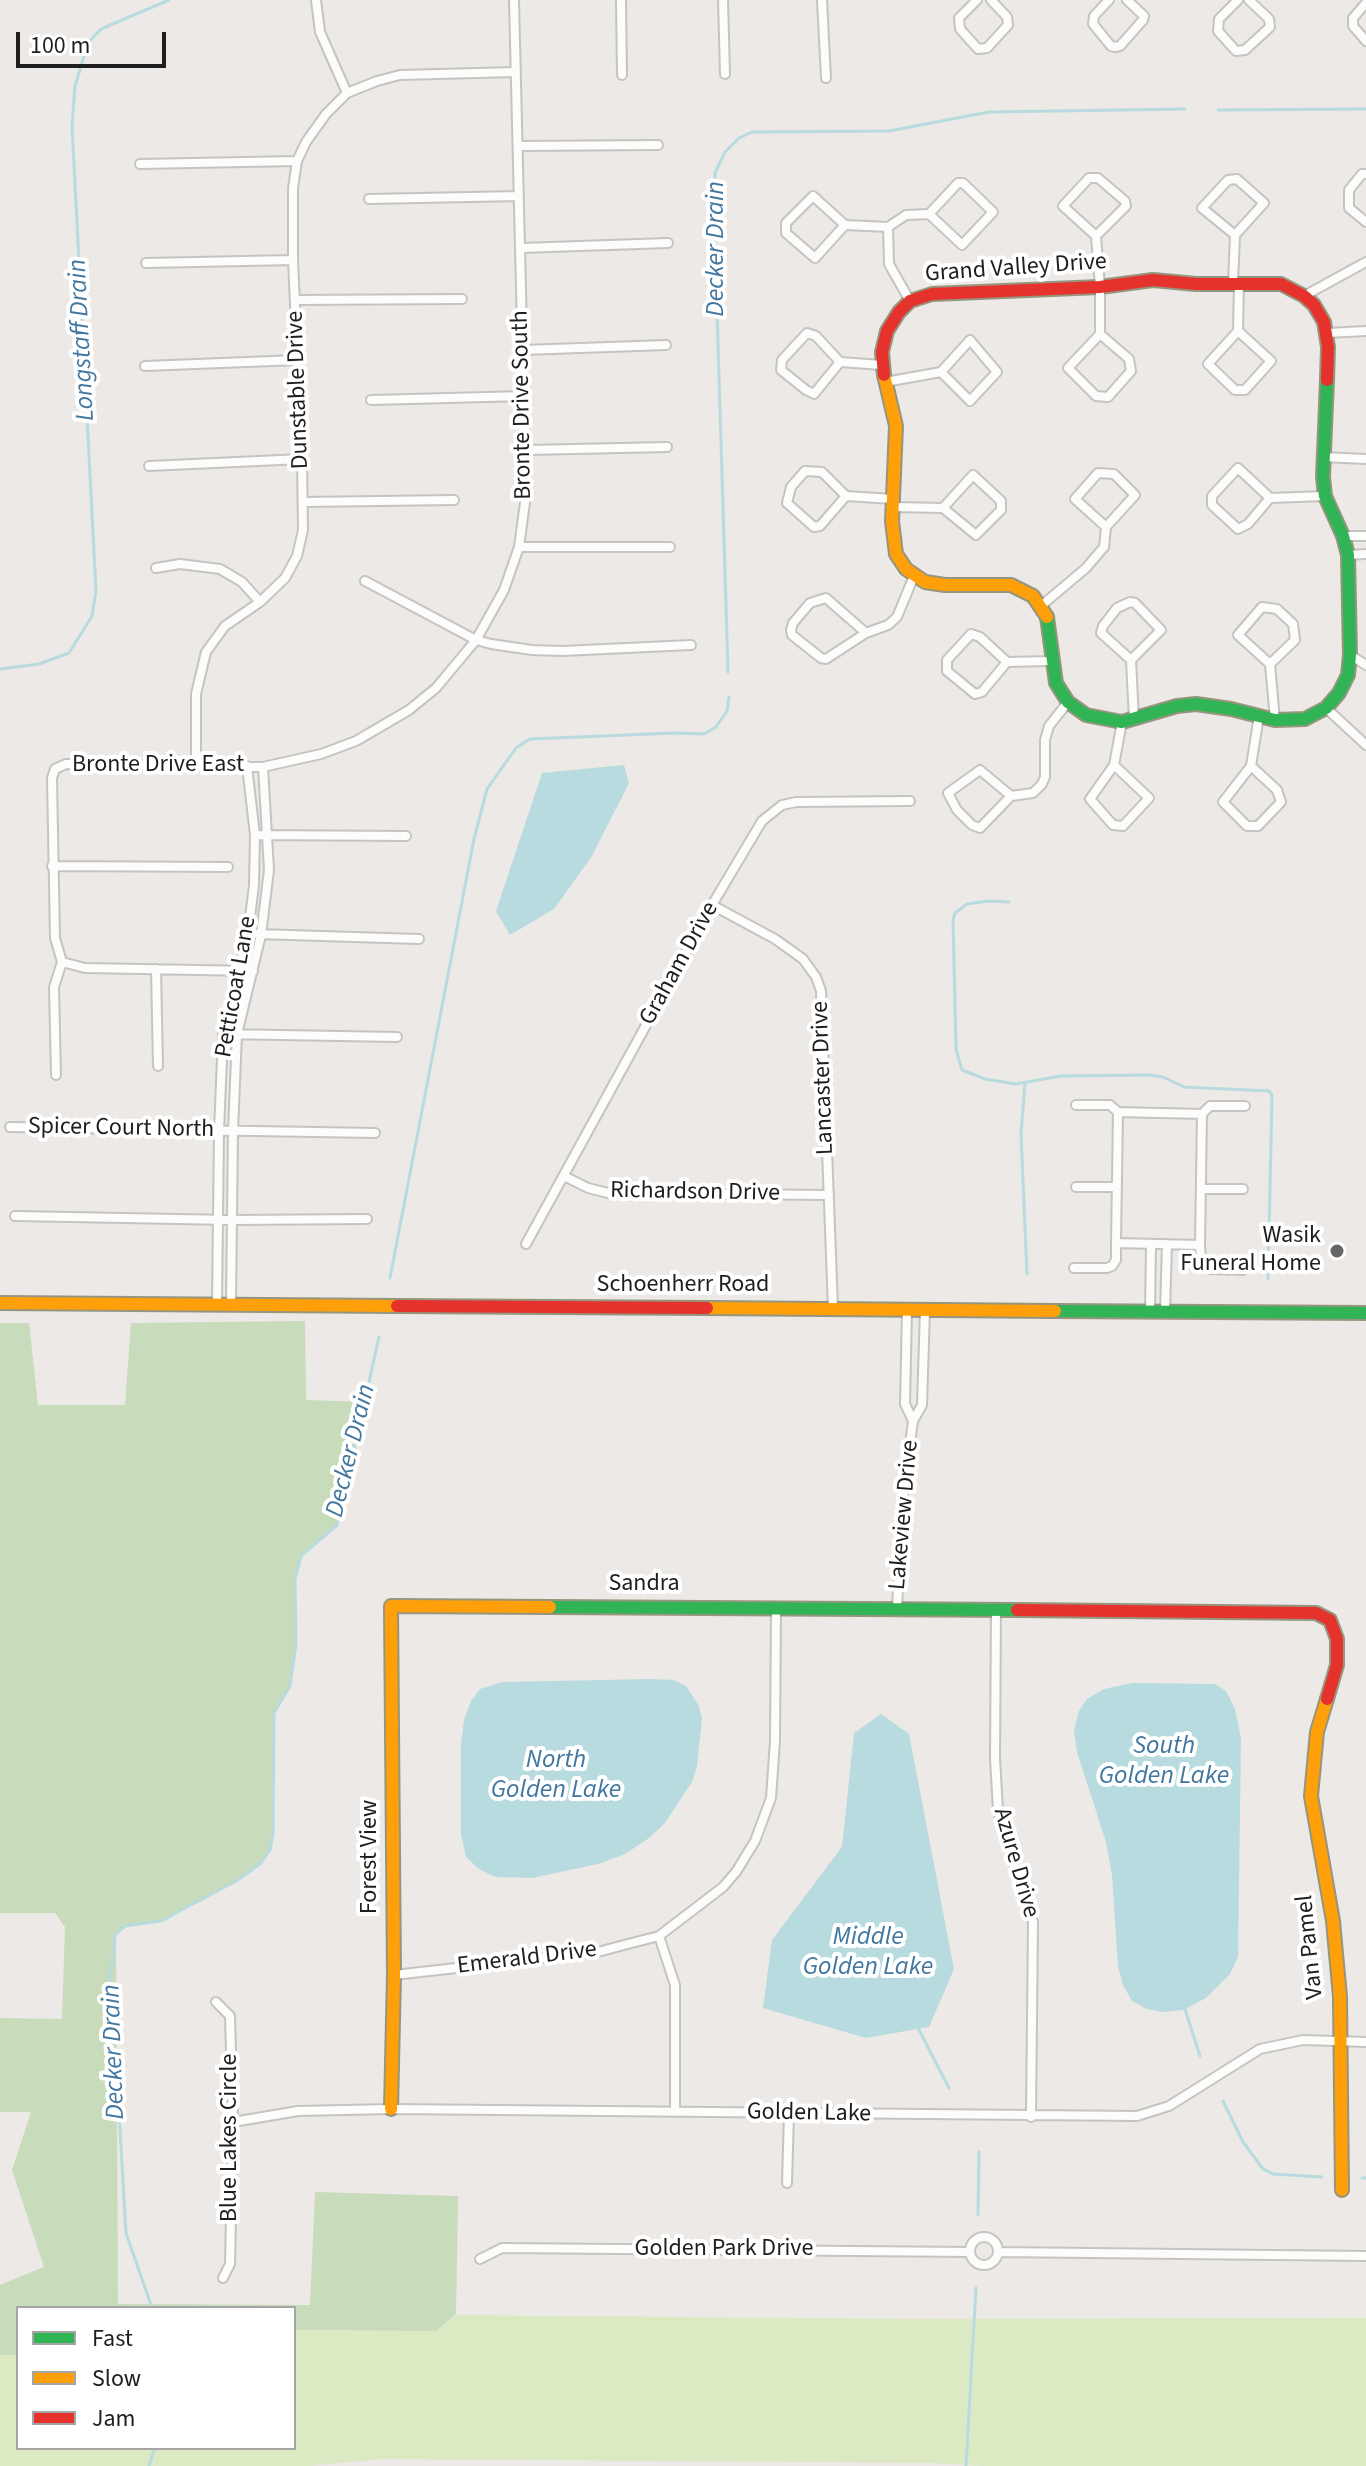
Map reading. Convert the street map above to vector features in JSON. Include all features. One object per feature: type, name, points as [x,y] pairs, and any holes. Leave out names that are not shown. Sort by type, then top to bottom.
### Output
[{"type":"street","points":[[316,0],[320,32],[347,93],[400,75],[516,72]]},
{"type":"street","name":"Bronte Drive South","points":[[263,767],[335,750],[378,730],[436,688],[476,640],[504,590],[519,547],[526,495],[527,450],[514,0]]},
{"type":"street","points":[[621,0],[622,75]]},
{"type":"street","points":[[723,0],[725,74]]},
{"type":"street","points":[[822,0],[826,78]]},
{"type":"street","points":[[977,0],[959,18],[960,29],[978,49],[987,48],[1008,25],[1007,17],[991,0]]},
{"type":"street","points":[[1109,0],[1094,16],[1093,24],[1115,47],[1120,46],[1143,20],[1144,16],[1127,0]]},
{"type":"street","points":[[1238,0],[1219,19],[1218,31],[1236,51],[1245,50],[1270,27],[1269,19],[1249,0]]},
{"type":"street","points":[[1366,3],[1353,18],[1353,26],[1366,41]]},
{"type":"street","name":"Dunstable Drive","points":[[196,765],[196,694],[206,652],[225,626],[260,602],[285,578],[297,556],[303,530],[292,215],[297,161],[315,127],[347,93]]},
{"type":"street","points":[[518,146],[658,145]]},
{"type":"street","points":[[140,164],[297,161]]},
{"type":"street","points":[[1366,174],[1362,174],[1349,190],[1349,208],[1366,222]]},
{"type":"street","points":[[1096,236],[1126,206],[1125,201],[1098,178],[1089,178],[1063,206],[1096,236],[1100,334],[1068,368],[1096,396],[1108,397],[1131,371],[1129,359],[1100,334]]},
{"type":"street","points":[[1235,235],[1202,208],[1228,180],[1237,179],[1264,203],[1235,235],[1238,331],[1208,364],[1235,390],[1245,390],[1271,361],[1238,331]]},
{"type":"street","points":[[845,225],[815,258],[786,233],[786,223],[813,196],[845,225],[888,227],[906,215],[929,214],[958,183],[963,183],[993,212],[962,245],[929,214]]},
{"type":"street","points":[[369,199],[519,196]]},
{"type":"street","points":[[888,227],[889,264],[910,301]]},
{"type":"street","points":[[521,248],[668,243]]},
{"type":"street","points":[[146,263],[293,260]]},
{"type":"street","points":[[866,633],[826,598],[810,603],[791,630],[792,635],[815,656],[826,659],[897,617],[914,576],[932,584],[1011,585],[1033,596],[1041,606],[1049,627],[1056,683],[1068,702],[1095,718],[1128,721],[1177,706],[1196,704],[1275,720],[1305,719],[1326,708],[1344,685],[1350,655],[1348,555],[1325,496],[1323,457],[1327,333],[1320,313],[1304,296],[1366,262]]},
{"type":"street","name":"Grand Valley Drive","points":[[914,576],[896,554],[892,540],[896,426],[882,365],[887,331],[910,301],[932,294],[1100,287],[1153,280],[1196,284],[1281,284],[1304,296]]},
{"type":"street","points":[[295,300],[462,299]]},
{"type":"street","points":[[1327,333],[1366,331]]},
{"type":"street","points":[[840,362],[814,394],[781,370],[782,360],[807,333],[816,336],[840,362],[882,365]]},
{"type":"street","points":[[885,382],[941,372],[970,340],[997,372],[970,401],[941,372]]},
{"type":"street","points":[[523,350],[666,345]]},
{"type":"street","points":[[145,366],[298,360]]},
{"type":"street","points":[[371,400],[525,396]]},
{"type":"street","points":[[527,450],[667,447]]},
{"type":"street","points":[[1323,457],[1366,459]]},
{"type":"street","points":[[149,466],[302,459]]},
{"type":"street","points":[[1270,498],[1248,524],[1238,529],[1212,505],[1212,496],[1238,468],[1270,498],[1325,496]]},
{"type":"street","points":[[846,496],[820,526],[814,527],[787,503],[791,487],[805,471],[822,472],[846,496],[943,508],[976,535],[1001,510],[1001,501],[973,475],[943,508]]},
{"type":"street","points":[[1041,606],[1098,557],[1104,547],[1106,527],[1135,495],[1114,474],[1098,473],[1075,499],[1106,527]]},
{"type":"street","points":[[303,502],[454,500]]},
{"type":"street","points":[[1343,536],[1366,536]]},
{"type":"street","points":[[519,547],[670,547]]},
{"type":"street","points":[[1348,555],[1366,554]]},
{"type":"street","points":[[156,568],[180,564],[220,569],[242,582],[260,602]]},
{"type":"street","points":[[365,581],[476,640],[507,647],[562,651],[691,645]]},
{"type":"street","points":[[1114,765],[1149,798],[1123,826],[1113,825],[1090,799],[1114,765],[1128,721],[1131,660],[1161,630],[1135,603],[1130,602],[1117,608],[1101,633],[1131,660]]},
{"type":"street","points":[[1270,664],[1295,640],[1293,624],[1277,609],[1262,607],[1238,635],[1270,664],[1275,720]]},
{"type":"street","points":[[1007,662],[982,692],[975,694],[947,671],[947,660],[971,634],[980,637],[1007,662],[1051,661]]},
{"type":"street","points":[[1350,655],[1366,665]]},
{"type":"street","points":[[1011,796],[980,770],[948,793],[957,810],[972,825],[980,828],[1011,796],[1033,793],[1042,784],[1046,733],[1054,717],[1068,702]]},
{"type":"street","points":[[1326,708],[1366,745]]},
{"type":"street","points":[[1251,766],[1277,790],[1281,802],[1258,826],[1247,826],[1223,802],[1251,766],[1259,716]]},
{"type":"street","name":"Bronte Drive East","points":[[52,866],[52,778],[55,769],[66,764],[263,767]]},
{"type":"street","name":"Petticoat Lane","points":[[217,1304],[223,1034],[248,934],[254,885],[255,835],[247,766]]},
{"type":"street","name":"Petticoat Lane","points":[[231,1304],[237,1034],[261,935],[269,870],[263,767]]},
{"type":"street","name":"Graham Drive","points":[[526,1244],[753,832],[782,805],[910,801]]},
{"type":"street","points":[[255,835],[406,836]]},
{"type":"street","points":[[56,1075],[54,987],[62,962],[55,938],[52,866],[228,867]]},
{"type":"street","name":"Lancaster Drive","points":[[712,905],[789,948],[810,967],[819,984],[824,1016],[833,1308]]},
{"type":"street","points":[[248,934],[419,939]]},
{"type":"street","points":[[62,962],[85,968],[253,971]]},
{"type":"street","points":[[156,969],[158,1066]]},
{"type":"street","points":[[223,1034],[397,1037]]},
{"type":"street","points":[[1076,1105],[1110,1105],[1118,1112],[1202,1114]]},
{"type":"street","points":[[1243,1270],[1210,1269],[1201,1260],[1200,1245],[1202,1114],[1210,1106],[1245,1106]]},
{"type":"street","points":[[1074,1268],[1107,1268],[1116,1260],[1118,1112]]},
{"type":"street","name":"Spicer Court North","points":[[10,1127],[375,1133]]},
{"type":"street","name":"Richardson Drive","points":[[564,1176],[588,1188],[608,1193],[829,1195]]},
{"type":"street","points":[[1076,1187],[1117,1187]]},
{"type":"street","points":[[1201,1189],[1243,1189]]},
{"type":"street","points":[[15,1216],[367,1219]]},
{"type":"street","points":[[1116,1243],[1200,1245]]},
{"type":"street","points":[[1150,1312],[1151,1244]]},
{"type":"street","points":[[1165,1312],[1167,1244]]},
{"type":"street","name":"Schoenherr Road","points":[[0,1303],[1366,1313]]},
{"type":"street","name":"Lakeview Drive","points":[[907,1310],[905,1404],[913,1421]]},
{"type":"street","name":"Lakeview Drive","points":[[897,1609],[902,1503],[913,1421],[922,1405],[925,1310]]},
{"type":"street","name":"Sandra","points":[[391,1606],[996,1609]]},
{"type":"street","name":"Forest View","points":[[391,1606],[394,1975],[391,2109]]},
{"type":"street","points":[[675,2112],[675,1985],[659,1936],[723,1887],[736,1872],[761,1828],[773,1781],[776,1608]]},
{"type":"street","name":"Van Pamel","points":[[996,1609],[1316,1613],[1330,1620],[1337,1639],[1337,1665],[1317,1732],[1311,1796],[1333,1921],[1340,1997],[1342,2190]]},
{"type":"street","name":"Azure Drive","points":[[996,1609],[997,1803],[1002,1829],[1033,1922],[1031,2117]]},
{"type":"street","name":"Emerald Drive","points":[[394,1975],[598,1952],[659,1936]]},
{"type":"street","name":"Blue Lakes Circle","points":[[216,2002],[230,2016],[233,2122],[230,2264],[223,2278]]},
{"type":"street","name":"Golden Lake","points":[[233,2122],[298,2111],[391,2109],[1110,2117],[1153,2113],[1169,2106],[1260,2049],[1303,2040],[1366,2042]]},
{"type":"street","points":[[787,2183],[789,2114]]},
{"type":"street","name":"Golden Park Drive","points":[[980,2238],[993,2240],[998,2257],[992,2263],[982,2265],[973,2259],[970,2252],[974,2241],[980,2238]]},
{"type":"street","name":"Golden Park Drive","points":[[480,2259],[502,2248],[970,2252]]},
{"type":"street","name":"Golden Park Drive","points":[[998,2252],[1366,2256]]},
{"type":"green space","points":[[305,1321],[306,1400],[365,1402],[337,1525],[301,1556],[295,1579],[296,1644],[290,1686],[274,1713],[273,1835],[270,1850],[261,1863],[238,1880],[161,1921],[125,1926],[116,1936],[118,2304],[310,2305],[315,2192],[458,2196],[456,2314],[436,2331],[296,2330],[296,2306],[16,2306],[16,2355],[0,2355],[0,2285],[44,2267],[12,2170],[31,2112],[0,2112],[0,2018],[62,2019],[65,1927],[55,1913],[0,1913],[0,1323],[29,1323],[38,1405],[125,1405],[131,1323]]},
{"type":"green space","points":[[456,2315],[905,2319],[1366,2318],[1366,2466],[983,2466],[381,2459],[310,2466],[0,2466],[0,2355],[16,2355],[16,2450],[296,2450],[296,2330],[436,2331]]},
{"type":"water","points":[[624,765],[629,783],[592,856],[554,909],[510,935],[496,911],[542,773]]},
{"type":"water","name":"North Golden Lake","points":[[674,1680],[686,1686],[699,1706],[702,1718],[697,1766],[692,1782],[665,1823],[625,1854],[598,1864],[532,1878],[495,1877],[479,1869],[466,1857],[461,1834],[461,1745],[464,1720],[471,1701],[480,1689],[502,1682]]},
{"type":"water","name":"South Golden Lake","points":[[1132,1683],[1215,1684],[1226,1691],[1235,1709],[1241,1738],[1238,1957],[1230,1974],[1206,1998],[1183,2010],[1163,2012],[1147,2009],[1132,2001],[1123,1985],[1118,1967],[1112,1875],[1106,1842],[1077,1752],[1074,1730],[1079,1711],[1087,1699],[1104,1689]]},
{"type":"water","name":"Middle Golden Lake","points":[[881,1714],[909,1734],[954,1969],[929,2027],[866,2038],[763,2008],[772,1940],[842,1847],[854,1733]]},
{"type":"waterway","name":"Longstaff Drain","points":[[0,669],[39,664],[69,653],[92,616],[96,591],[72,126],[75,86],[88,43],[101,29],[169,0]]},
{"type":"waterway","name":"Decker Drain","points":[[728,672],[714,212],[715,173],[725,152],[739,138],[752,132],[889,131],[989,112],[1185,109]]},
{"type":"waterway","name":"Decker Drain","points":[[1218,110],[1366,109]]},
{"type":"waterway","name":"Decker Drain","points":[[390,1278],[474,839],[487,789],[516,748],[530,739],[704,734],[716,727],[727,711],[729,697]]},
{"type":"waterway","points":[[1009,902],[967,904],[955,913],[953,920],[956,1049],[962,1070],[985,1079],[1016,1084],[1061,1076],[1149,1075],[1163,1077],[1184,1087],[1269,1091],[1272,1095],[1268,1279]]},
{"type":"waterway","points":[[1025,1083],[1021,1134],[1027,1274]]},
{"type":"waterway","name":"Decker Drain","points":[[151,2306],[126,2233],[117,2078],[107,2009],[115,1935],[125,1926],[161,1921],[238,1880],[261,1863],[270,1850],[273,1835],[274,1713],[290,1686],[296,1644],[295,1579],[301,1556],[337,1525],[379,1337]]},
{"type":"waterway","points":[[1184,2006],[1200,2056]]},
{"type":"waterway","points":[[918,2028],[949,2088]]},
{"type":"waterway","points":[[1223,2101],[1243,2142],[1263,2169],[1273,2174],[1322,2177]]},
{"type":"waterway","points":[[978,2215],[979,2152]]},
{"type":"waterway","points":[[966,2466],[976,2288]]},
{"type":"waterway","name":"Decker Drain","points":[[149,2466],[154,2450]]},
{"type":"traffic: fast","points":[[1047,617],[1056,683],[1068,702],[1086,715],[1122,722],[1177,706],[1196,704],[1275,720],[1305,719],[1326,708],[1339,693],[1348,675],[1350,655],[1348,555],[1325,496],[1323,477],[1327,380]]},
{"type":"traffic: fast","points":[[1055,1311],[1366,1313]]},
{"type":"traffic: fast","points":[[550,1607],[1017,1610]]},
{"type":"traffic: slow","points":[[884,375],[896,426],[892,521],[896,554],[906,569],[925,582],[1011,585],[1033,596],[1047,617]]},
{"type":"traffic: slow","points":[[0,1303],[397,1306]]},
{"type":"traffic: slow","points":[[707,1308],[1055,1311]]},
{"type":"traffic: slow","points":[[391,2109],[394,1975],[391,1606],[550,1607]]},
{"type":"traffic: slow","points":[[1327,1699],[1317,1732],[1311,1796],[1333,1921],[1340,1997],[1342,2190]]},
{"type":"traffic: jam","points":[[1153,280],[1196,284],[1281,284],[1304,296],[1314,305],[1324,322],[1328,347],[1327,380]]},
{"type":"traffic: jam","points":[[884,375],[882,352],[887,331],[910,301],[932,294],[1100,287],[1153,280]]},
{"type":"traffic: jam","points":[[397,1306],[707,1308]]},
{"type":"traffic: jam","points":[[1017,1610],[1316,1613],[1330,1620],[1337,1639],[1337,1665],[1327,1699]]},
{"type":"place","name":"Wasik Funeral Home","points":[[1337,1251]]}]
